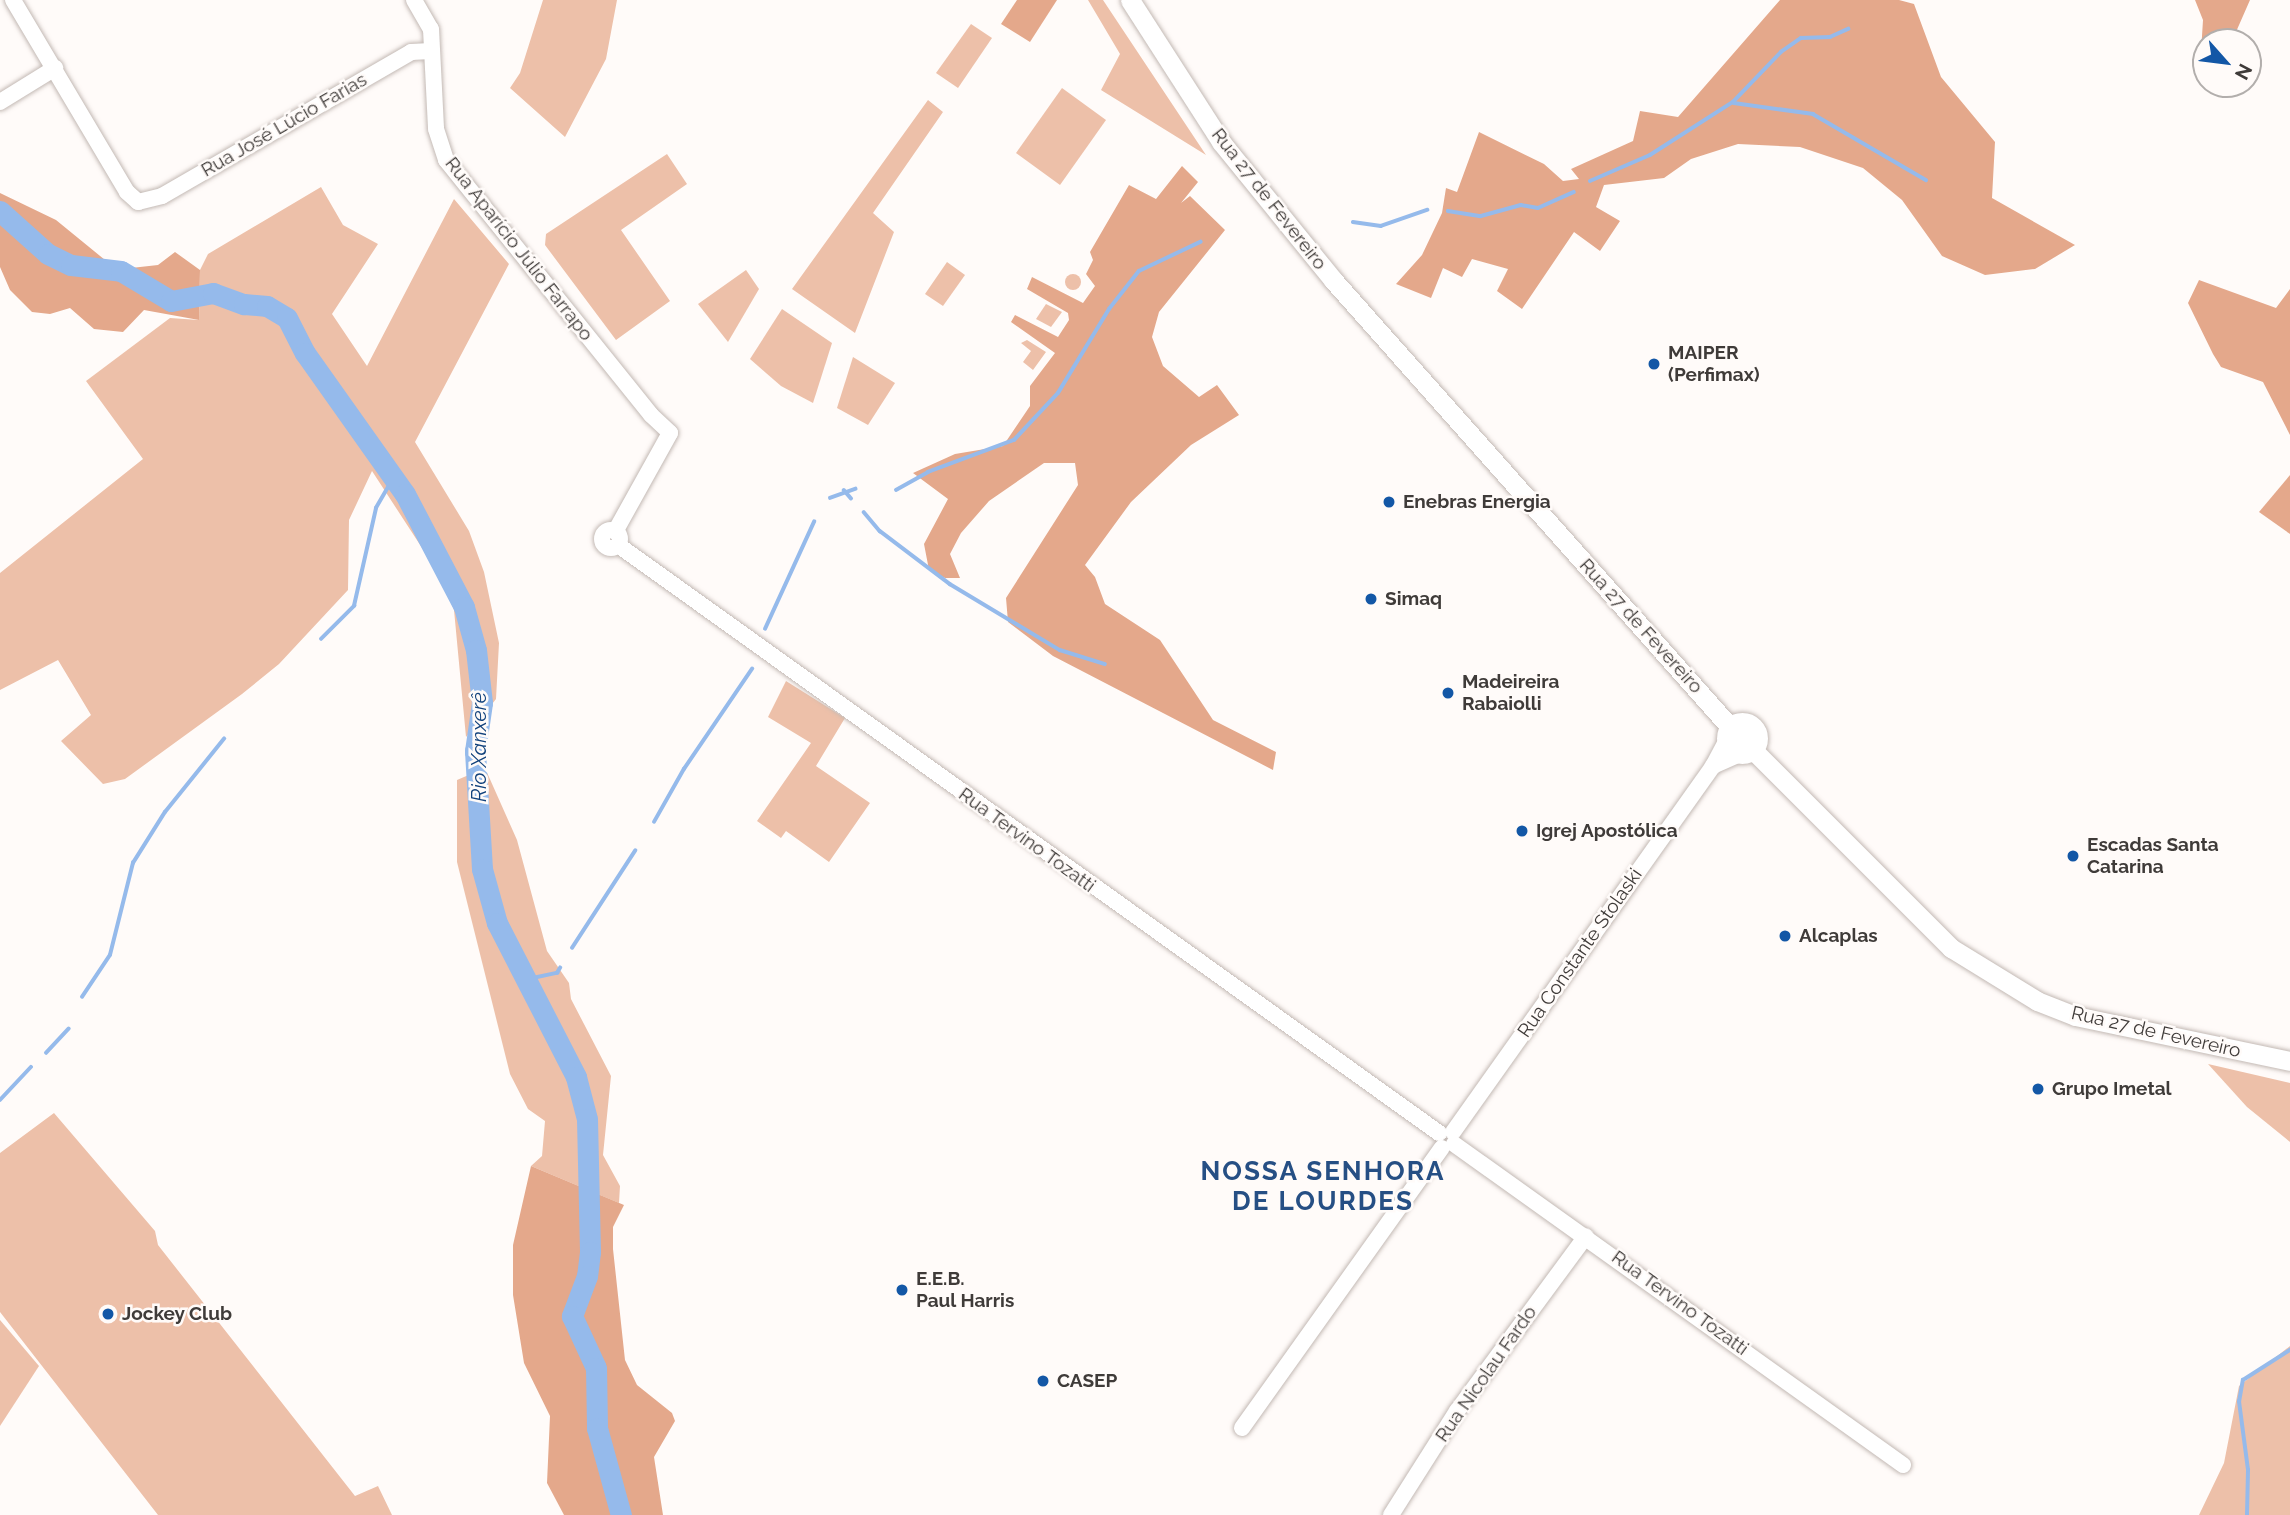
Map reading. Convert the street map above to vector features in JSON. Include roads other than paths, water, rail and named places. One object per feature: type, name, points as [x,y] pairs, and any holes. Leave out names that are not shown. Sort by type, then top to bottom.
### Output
[{"type":"main road","name":"Rua 27 de Fevereiro","points":[[1130,0],[1222,142],[1333,280],[1738,743],[1972,965],[2037,1001],[2075,1016],[2290,1061]]},
{"type":"street","points":[[0,102],[55,68],[13,0]]},
{"type":"street","name":"Rua Aparício Júlio Farrapo","points":[[414,0],[431,29],[436,129],[446,160],[651,415],[670,433],[616,538]]},
{"type":"street","name":"Rua José Lúcio Farias","points":[[55,68],[127,192],[138,202],[162,197],[411,52],[431,51]]},
{"type":"street","name":"Rua Tervino Tozatti","points":[[616,538],[1447,1140],[1586,1236],[1903,1465]]},
{"type":"street","name":"Rua Constante Stolaski","points":[[1242,1428],[1713,766],[1738,743]]},
{"type":"street","name":"Rua Nicolau Fardo","points":[[1391,1515],[1457,1411],[1586,1236]]},
{"type":"waterway","points":[[1590,181],[1650,155],[1733,102],[1781,52],[1801,38],[1830,37],[1848,29]]},
{"type":"waterway","points":[[1734,103],[1813,114],[1926,180]]},
{"type":"waterway","points":[[1448,211],[1481,216],[1521,205],[1538,208],[1574,192]]},
{"type":"waterway","points":[[1353,222],[1381,226],[1427,210]]},
{"type":"waterway","name":"Rio Xanxerê","points":[[0,211],[48,254],[71,265],[121,271],[171,301],[213,293],[244,304],[267,306],[287,318],[305,353],[405,494],[464,607],[476,650],[482,703],[475,751],[482,869],[497,923],[576,1077],[587,1119],[590,1252],[587,1276],[572,1316],[596,1368],[597,1428],[621,1515]]},
{"type":"waterway","points":[[896,490],[928,472],[1014,440],[1058,393],[1109,309],[1139,271],[1200,242]]},
{"type":"waterway","points":[[321,639],[354,606],[376,508],[393,478]]},
{"type":"waterway","points":[[830,498],[855,489]]},
{"type":"waterway","points":[[844,490],[851,498]]},
{"type":"waterway","points":[[864,512],[880,531],[950,584],[1060,650],[1105,664]]},
{"type":"waterway","points":[[765,629],[814,522]]},
{"type":"waterway","points":[[654,822],[684,769],[752,669]]},
{"type":"waterway","points":[[82,997],[110,955],[133,863],[165,812],[224,739]]},
{"type":"waterway","points":[[572,948],[635,851]]},
{"type":"waterway","points":[[528,979],[557,973],[560,968]]},
{"type":"waterway","points":[[46,1053],[68,1029]]},
{"type":"waterway","points":[[0,1100],[31,1067]]},
{"type":"waterway","points":[[2247,1515],[2248,1470],[2239,1402],[2243,1380],[2290,1350]]},
{"type":"place","name":"MAIPER (Perfimax)","points":[[1654,364]]},
{"type":"place","name":"Enebras Energia","points":[[1389,502]]},
{"type":"place","name":"Simaq","points":[[1371,599]]},
{"type":"place","name":"Madeireira Rabaiolli","points":[[1448,693]]},
{"type":"place","name":"Igrej Apostólica","points":[[1522,831]]},
{"type":"place","name":"Escadas Santa Catarina","points":[[2073,856]]},
{"type":"place","name":"Alcaplas","points":[[1785,936]]},
{"type":"place","name":"Grupo Imetal","points":[[2038,1089]]},
{"type":"place","name":"E.E.B. Paul Harris","points":[[902,1290]]},
{"type":"place","name":"Jockey Club","points":[[108,1314]]},
{"type":"place","name":"CASEP","points":[[1043,1381]]},
{"type":"district","name":"NOSSA SENHORA DE LOURDES","points":[[1323,1187]]}]
